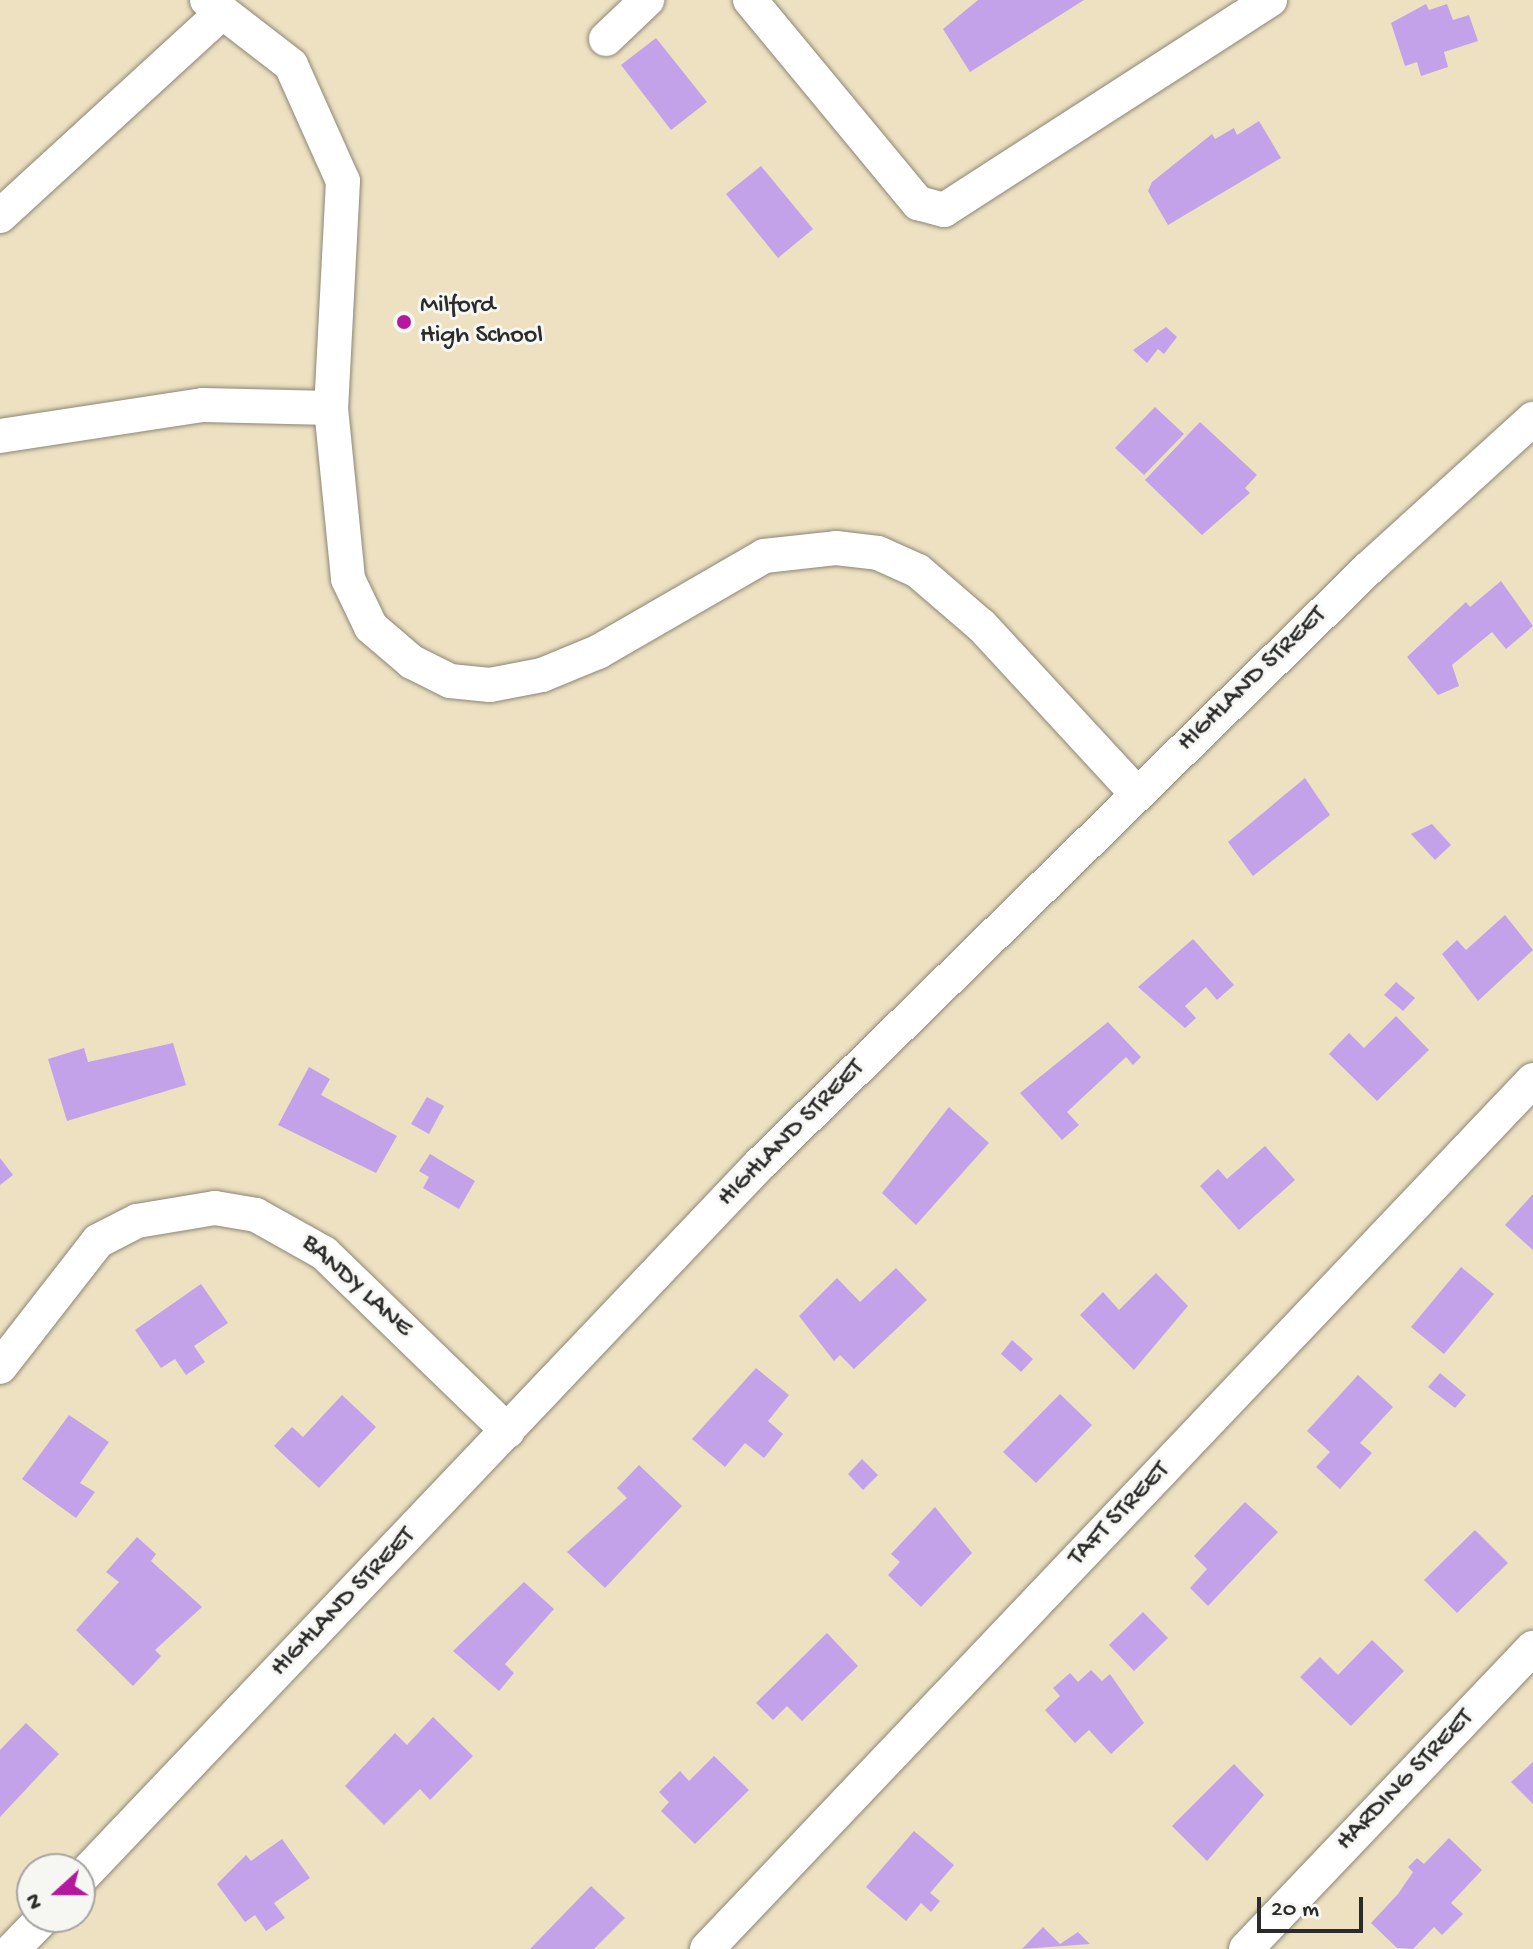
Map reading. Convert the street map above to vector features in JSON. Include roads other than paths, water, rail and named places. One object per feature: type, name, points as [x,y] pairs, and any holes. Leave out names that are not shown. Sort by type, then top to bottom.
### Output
[{"type":"street","points":[[606,39],[647,0]]},
{"type":"street","points":[[750,0],[918,203],[944,210],[1092,120],[1270,0]]},
{"type":"street","points":[[0,216],[215,6],[291,65],[343,181],[331,408],[348,579],[371,627],[412,662],[450,681],[490,685],[542,675],[598,652],[764,556],[836,548],[878,553],[918,571],[982,626],[1136,793]]},
{"type":"street","points":[[0,436],[203,405],[331,408]]},
{"type":"street","name":"HIGHLAND STREET","points":[[96,1862],[761,1163],[1136,793],[1528,435]]},
{"type":"street","name":"TAFT STREET","points":[[707,1949],[1533,1080]]},
{"type":"street","name":"BANDY LANE","points":[[0,1367],[98,1241],[137,1221],[215,1208],[256,1215],[324,1253],[508,1431]]},
{"type":"street","name":"HARDING STREET","points":[[1246,1949],[1533,1648]]},
{"type":"street","points":[[13,1949],[28,1933]]},
{"type":"place","name":"Milford High School","points":[[404,322]]}]
